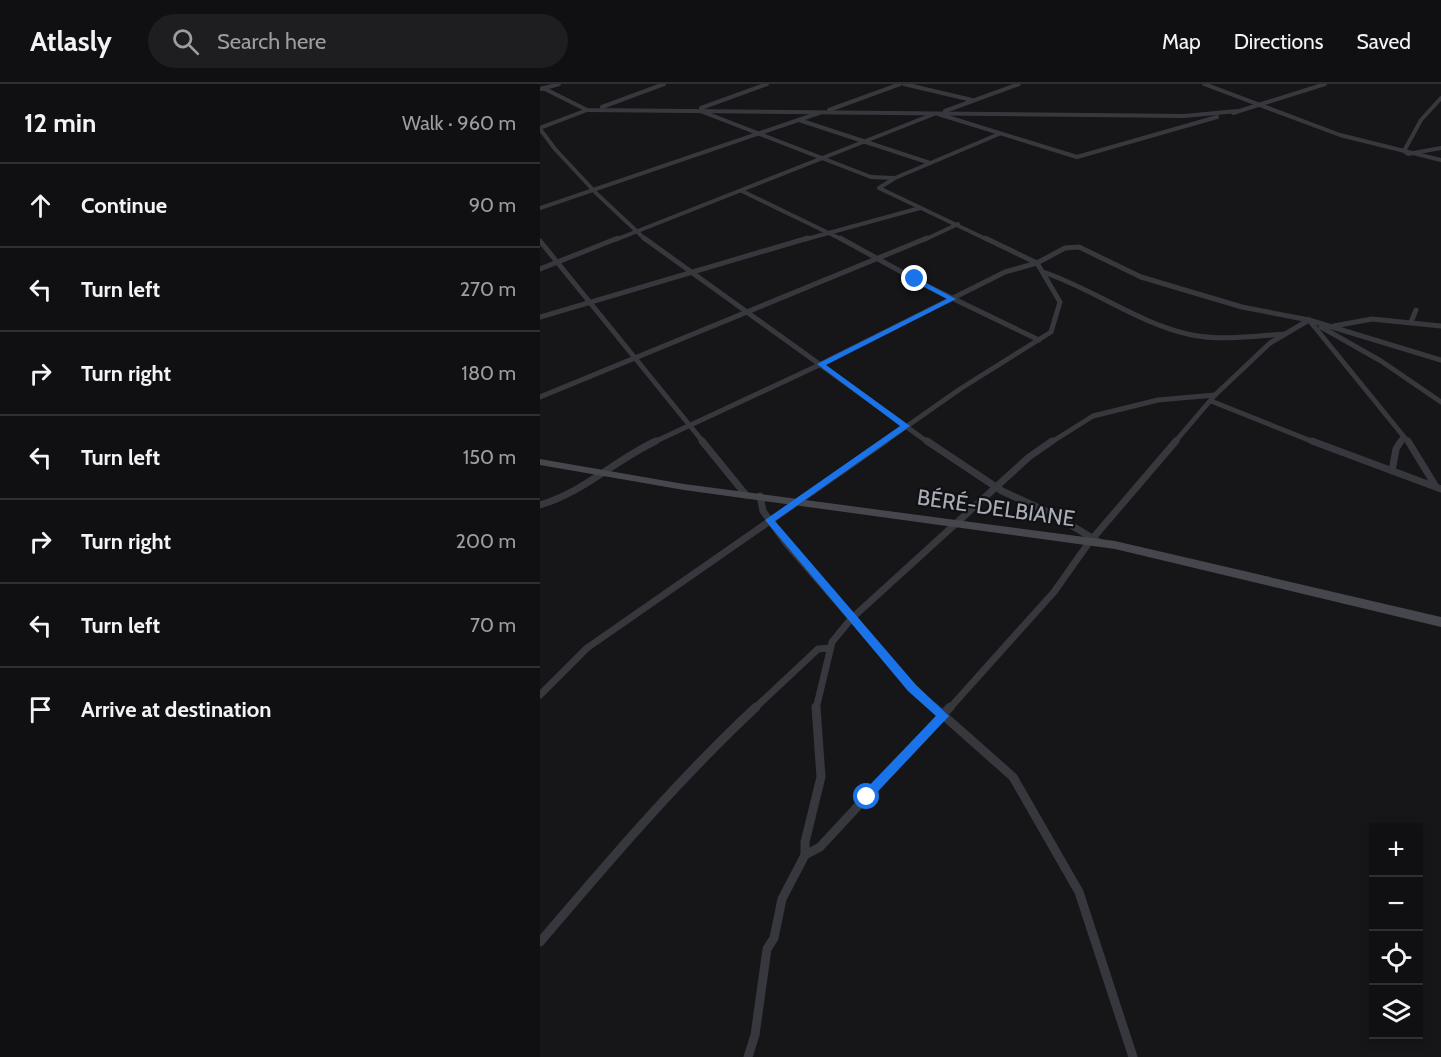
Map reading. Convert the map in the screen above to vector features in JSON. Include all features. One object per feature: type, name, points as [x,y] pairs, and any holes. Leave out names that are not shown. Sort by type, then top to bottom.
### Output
[{"type":"street","points":[[541,89],[559,84]]},
{"type":"street","points":[[600,108],[664,84]]},
{"type":"street","points":[[697,110],[767,84]]},
{"type":"street","points":[[540,208],[902,84],[972,100]]},
{"type":"street","points":[[540,269],[940,112],[1020,84]]},
{"type":"street","points":[[1204,84],[1263,103],[1308,123],[1408,154],[1441,160]]},
{"type":"street","points":[[940,112],[938,115],[1077,157],[1325,84]]},
{"type":"street","points":[[541,89],[587,110]]},
{"type":"street","points":[[1408,154],[1404,151],[1416,129],[1441,98]]},
{"type":"street","points":[[1095,541],[1054,515],[996,487],[690,273],[590,190],[582,178],[551,148],[540,128],[587,110],[600,108],[1184,116],[1237,111]]},
{"type":"street","points":[[697,110],[827,158],[871,177],[895,178]]},
{"type":"street","points":[[799,120],[930,163]]},
{"type":"street","points":[[540,695],[587,648],[960,388],[1052,332],[1060,302],[1037,263],[879,188],[895,178],[999,134]]},
{"type":"street","points":[[1408,154],[1441,148]]},
{"type":"street","points":[[742,191],[798,220],[829,232],[876,260],[1039,340]]},
{"type":"street","points":[[540,317],[829,232],[920,208]]},
{"type":"street","points":[[540,397],[636,359],[840,272],[876,260],[958,224]]},
{"type":"street","points":[[540,241],[746,495]]},
{"type":"street","points":[[540,505],[557,500],[603,475],[641,448],[820,364],[1005,272],[1037,263],[1065,248],[1079,247],[1141,277],[1242,306],[1309,320],[1441,360]]},
{"type":"street","points":[[1043,272],[1067,278],[1157,323],[1193,336],[1286,334]]},
{"type":"street","points":[[1411,322],[1416,310]]},
{"type":"street","points":[[1331,327],[1372,319],[1441,326]]},
{"type":"street","points":[[805,855],[820,847],[944,716],[1054,592],[1213,398],[1270,343],[1309,320]]},
{"type":"street","points":[[1309,320],[1381,361],[1441,402]]},
{"type":"street","points":[[1309,320],[1364,386],[1438,487]]},
{"type":"street","points":[[748,1057],[755,1035],[767,949],[774,939],[782,899],[805,855],[805,842],[820,777],[816,706],[830,648],[851,619],[1029,457],[1093,416],[1158,400],[1213,398],[1338,452],[1438,487]]},
{"type":"street","points":[[1392,471],[1396,449],[1402,436]]},
{"type":"street","name":"BÉRÉ-DELBIANE","points":[[540,462],[603,475],[1095,541],[1441,622]]},
{"type":"street","points":[[760,496],[763,511],[770,520],[851,619],[912,688],[1013,777],[1079,892],[1132,1057]]},
{"type":"street","points":[[540,942],[628,838],[705,755],[818,649],[830,648]]},
{"type":"route","points":[[867,797],[944,716],[912,688],[786,543],[770,520],[906,426],[820,364],[952,299],[915,279]]}]
